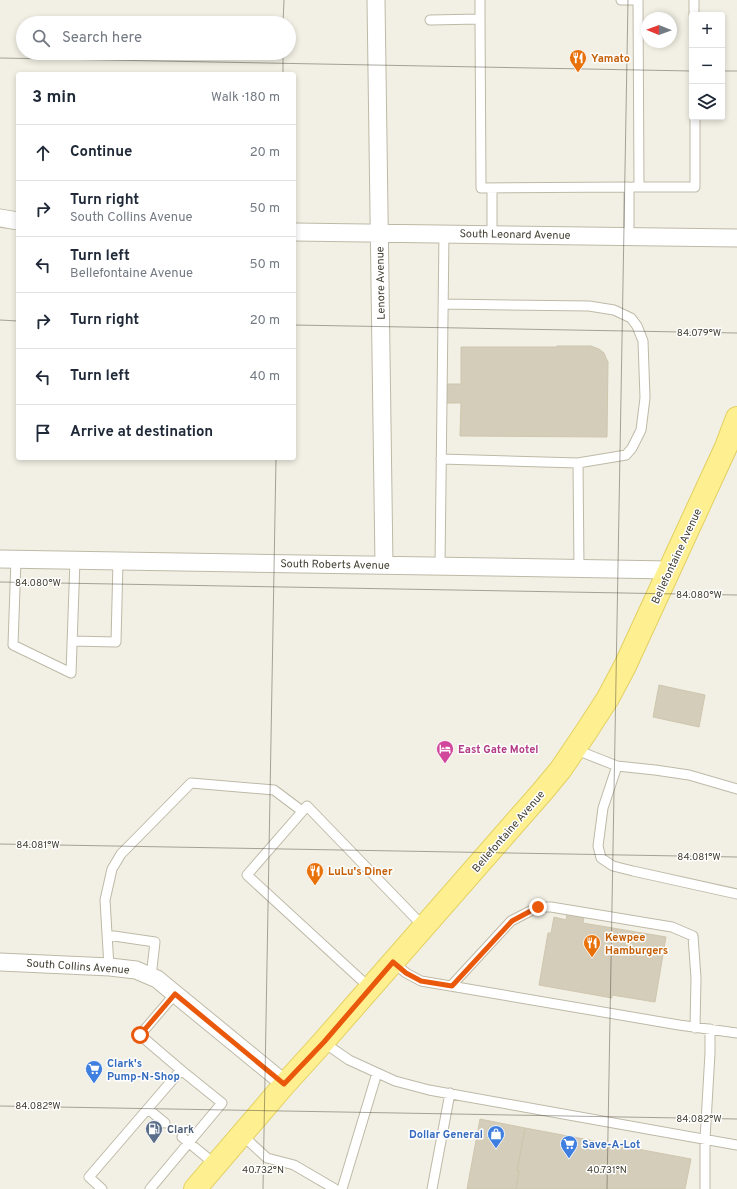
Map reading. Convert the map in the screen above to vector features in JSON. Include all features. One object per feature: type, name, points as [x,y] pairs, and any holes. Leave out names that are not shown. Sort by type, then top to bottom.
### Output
[{"type":"main road","name":"Bellefontaine Avenue","points":[[195,1189],[284,1084],[324,1042],[516,823],[561,769],[608,698],[625,666],[726,447],[737,418]]},
{"type":"street","name":"Lenore Avenue","points":[[376,0],[384,565]]},
{"type":"street","points":[[0,218],[16,221]]},
{"type":"street","name":"South Leonard Avenue","points":[[296,232],[737,238]]},
{"type":"street","name":"South Roberts Avenue","points":[[8,559],[670,570]]},
{"type":"street","name":"South Collins Avenue","points":[[0,962],[109,966],[136,970],[157,979],[284,1084]]},
{"type":"lane","points":[[480,0],[481,188],[695,187],[695,120]]},
{"type":"lane","points":[[621,0],[638,0],[639,187]]},
{"type":"lane","points":[[694,0],[694,12]]},
{"type":"lane","points":[[430,20],[480,19]]},
{"type":"lane","points":[[629,187],[629,236]]},
{"type":"lane","points":[[492,188],[492,234]]},
{"type":"lane","points":[[440,566],[444,234]]},
{"type":"lane","points":[[441,459],[578,463],[626,455],[632,448],[641,430],[645,398],[643,341],[637,326],[631,318],[614,310],[589,306],[443,304]]},
{"type":"lane","points":[[578,463],[578,568]]},
{"type":"lane","points":[[8,559],[13,645],[71,673],[75,560]]},
{"type":"lane","points":[[72,642],[116,642],[118,561]]},
{"type":"lane","points":[[574,749],[617,766],[688,775],[737,789]]},
{"type":"lane","points":[[617,766],[603,808],[598,846],[601,858],[613,866],[633,872],[737,894]]},
{"type":"lane","points":[[109,966],[105,900],[112,869],[121,854],[191,783],[274,790],[302,812]]},
{"type":"lane","points":[[370,989],[247,876],[307,806],[424,927]]},
{"type":"lane","points":[[452,986],[512,921],[538,907],[551,907],[672,927],[693,936],[696,978],[695,1028]]},
{"type":"lane","points":[[107,935],[154,942],[151,977]]},
{"type":"lane","points":[[393,962],[406,973],[421,981],[695,1028],[737,1033]]},
{"type":"lane","points":[[150,1189],[185,1140],[222,1103],[140,1035],[175,994]]},
{"type":"lane","points":[[705,1189],[705,1139],[710,1029]]},
{"type":"lane","points":[[324,1042],[349,1060],[377,1072],[395,1082],[737,1144]]},
{"type":"lane","points":[[102,1189],[89,1178],[181,1070]]},
{"type":"lane","points":[[342,1189],[377,1072]]},
{"type":"lane","points":[[432,1189],[450,1093]]},
{"type":"lane","points":[[148,1109],[166,1123]]},
{"type":"lane","points":[[242,1135],[267,1158],[294,1165],[335,1189]]},
{"type":"lane","points":[[185,1140],[216,1165]]},
{"type":"building","points":[[591,346],[604,353],[608,362],[607,437],[460,436],[461,403],[444,403],[444,384],[461,384],[461,347]]},
{"type":"building","points":[[659,685],[705,695],[699,727],[653,717]]},
{"type":"building","points":[[567,914],[584,917],[583,923],[666,937],[655,1002],[612,995],[612,998],[539,985],[548,933],[551,933],[554,917],[566,920]]},
{"type":"building","points":[[480,1119],[525,1128],[517,1171],[519,1171],[516,1189],[467,1189]]},
{"type":"building","points":[[525,1128],[691,1159],[685,1189],[516,1189],[519,1171],[517,1171]]},
{"type":"place","name":"Yamato","points":[[578,73]]},
{"type":"place","name":"East Gate Motel","points":[[445,764]]},
{"type":"place","name":"LuLu's Diner","points":[[315,886]]},
{"type":"place","name":"Kewpee Hamburgers","points":[[592,958]]},
{"type":"place","name":"Clark's Pump-N-Shop","points":[[94,1084]]},
{"type":"place","name":"Clark","points":[[154,1144]]},
{"type":"place","name":"Dollar General","points":[[496,1149]]},
{"type":"place","name":"Save-A-Lot","points":[[569,1159]]},
{"type":"route","points":[[140,1035],[175,994],[284,1084],[324,1042],[393,962],[406,973],[421,981],[452,986],[512,921],[524,913],[538,907]]}]
